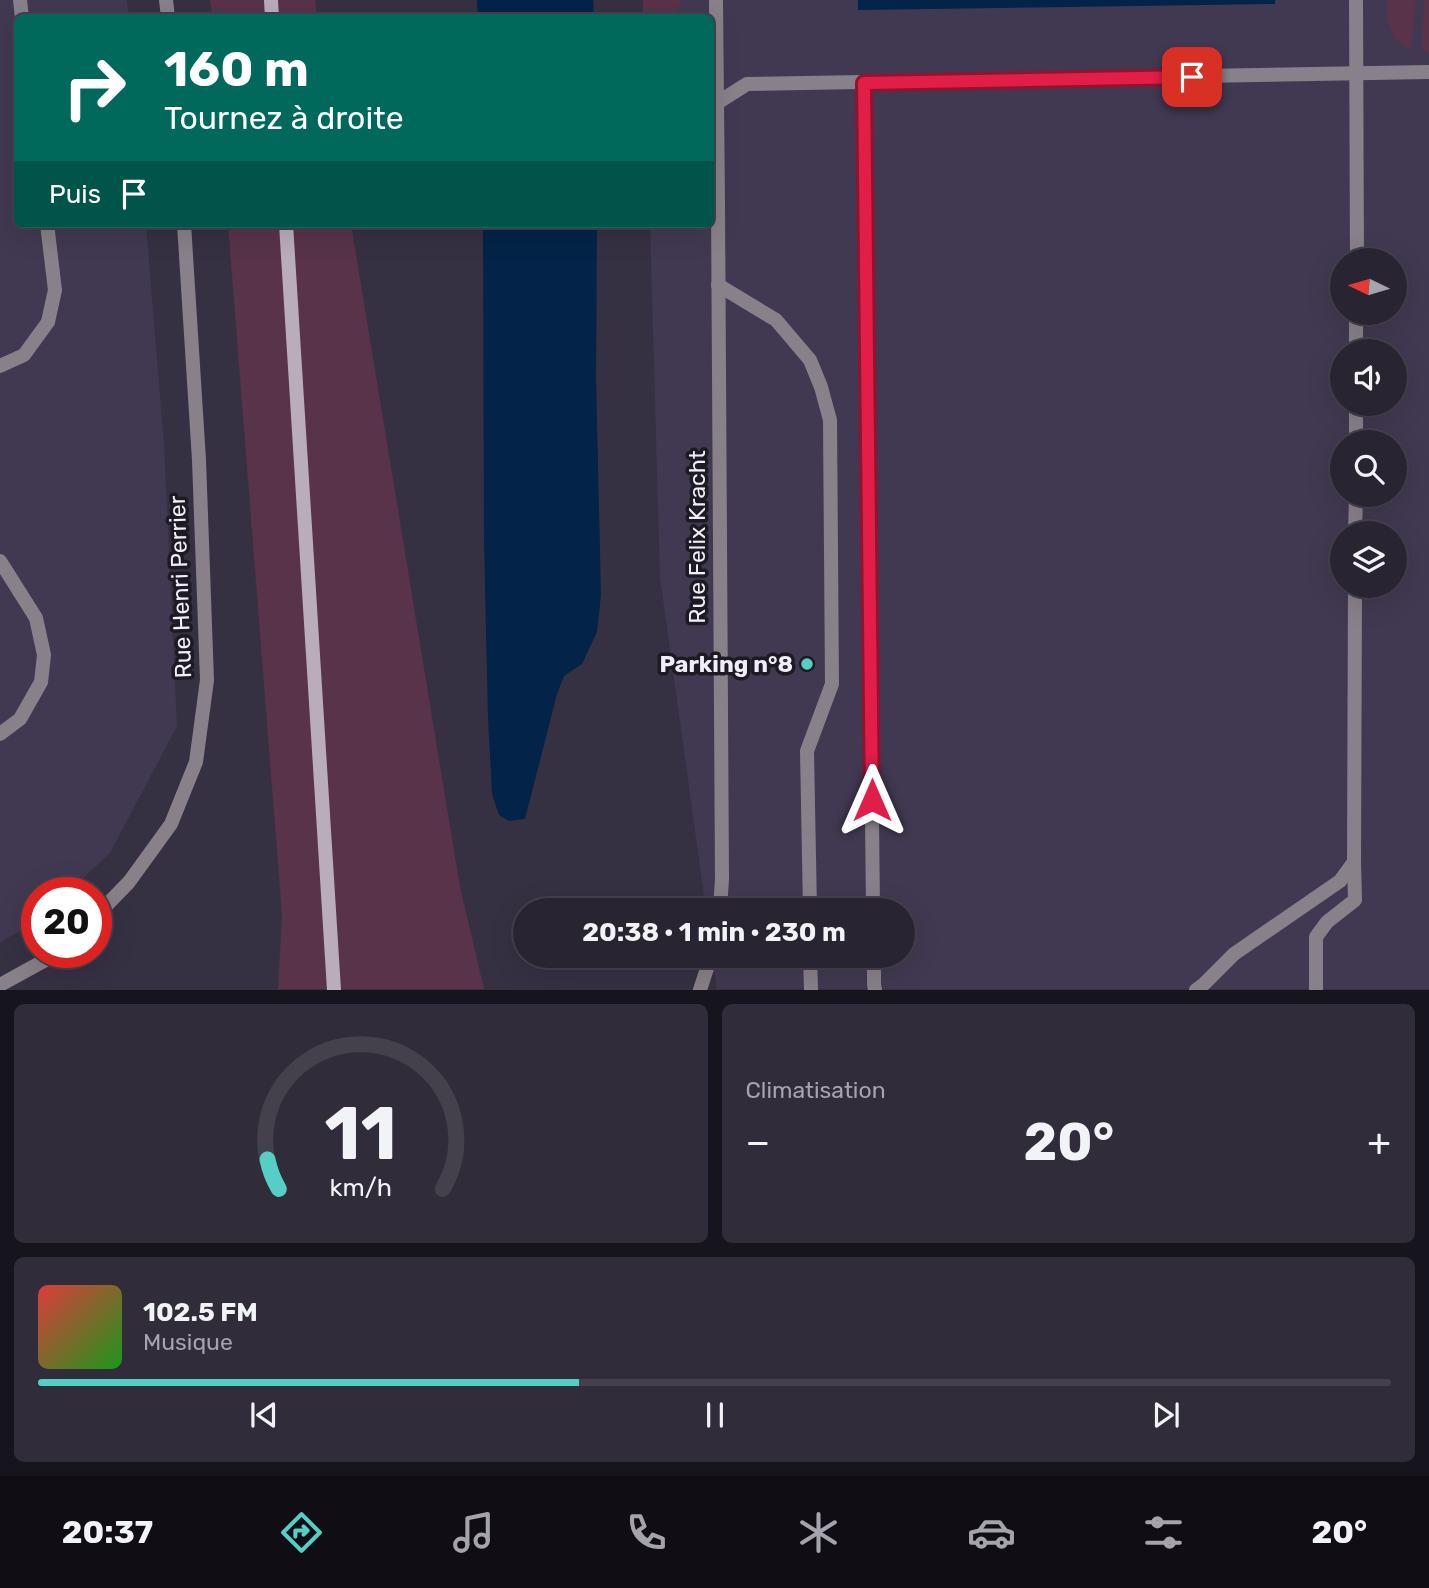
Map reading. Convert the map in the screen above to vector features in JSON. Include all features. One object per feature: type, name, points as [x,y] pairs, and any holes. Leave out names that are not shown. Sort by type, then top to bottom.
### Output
[{"type":"main road","points":[[286,228],[334,989]]},
{"type":"street","name":"Rue Felix Kracht","points":[[716,0],[721,898]]},
{"type":"street","points":[[1356,0],[1357,248]]},
{"type":"street","points":[[717,103],[747,84],[1429,72]]},
{"type":"street","points":[[864,83],[873,898]]},
{"type":"street","points":[[0,366],[24,355],[48,322],[55,290],[47,228]]},
{"type":"street","name":"Rue Henri Perrier","points":[[112,900],[129,882],[171,824],[197,762],[207,680],[198,446],[184,228]]},
{"type":"street","points":[[718,285],[776,320],[810,360],[830,420],[832,684],[807,751],[810,898]]},
{"type":"street","points":[[0,561],[36,618],[44,654],[41,682],[20,719],[0,734]]},
{"type":"street","points":[[1316,989],[1315,937],[1327,922],[1355,900],[1355,598]]},
{"type":"street","points":[[1196,989],[1234,954],[1339,881],[1354,862]]},
{"type":"street","points":[[0,985],[31,968]]},
{"type":"street","points":[[700,989],[707,968]]},
{"type":"street","points":[[810,968],[811,989]]},
{"type":"street","points":[[874,968],[876,989]]},
{"type":"shaded area","points":[[0,0],[127,0],[129,14],[14,14],[14,228],[146,228],[164,445],[177,726],[110,853],[84,877],[21,877],[21,931],[0,942]]},
{"type":"shaded area","points":[[210,0],[315,0],[317,14],[212,14]]},
{"type":"shaded area","points":[[643,0],[1429,0],[1429,989],[717,989],[714,968],[915,968],[915,898],[704,898],[660,577],[650,228],[714,228],[714,14],[643,14]]},
{"type":"shaded area","points":[[643,0],[681,0],[677,14],[643,14]]},
{"type":"shaded area","points":[[1387,0],[1416,0],[1411,51],[1395,39],[1387,19]]},
{"type":"shaded area","points":[[1424,0],[1429,0],[1429,54],[1421,48]]},
{"type":"shaded area","points":[[228,228],[352,228],[460,887],[484,989],[278,989],[282,915]]},
{"type":"water","points":[[477,0],[593,0],[594,14],[478,14]]},
{"type":"water","points":[[858,0],[1275,0],[1275,4],[858,10]]},
{"type":"water","points":[[483,228],[597,228],[596,378],[601,595],[597,632],[582,664],[564,676],[557,694],[525,819],[509,821],[499,815],[492,794],[484,542]]},
{"type":"place","name":"Parking n°8","points":[[807,664]]},
{"type":"route","points":[[872,800],[864,83],[1192,77]]}]
